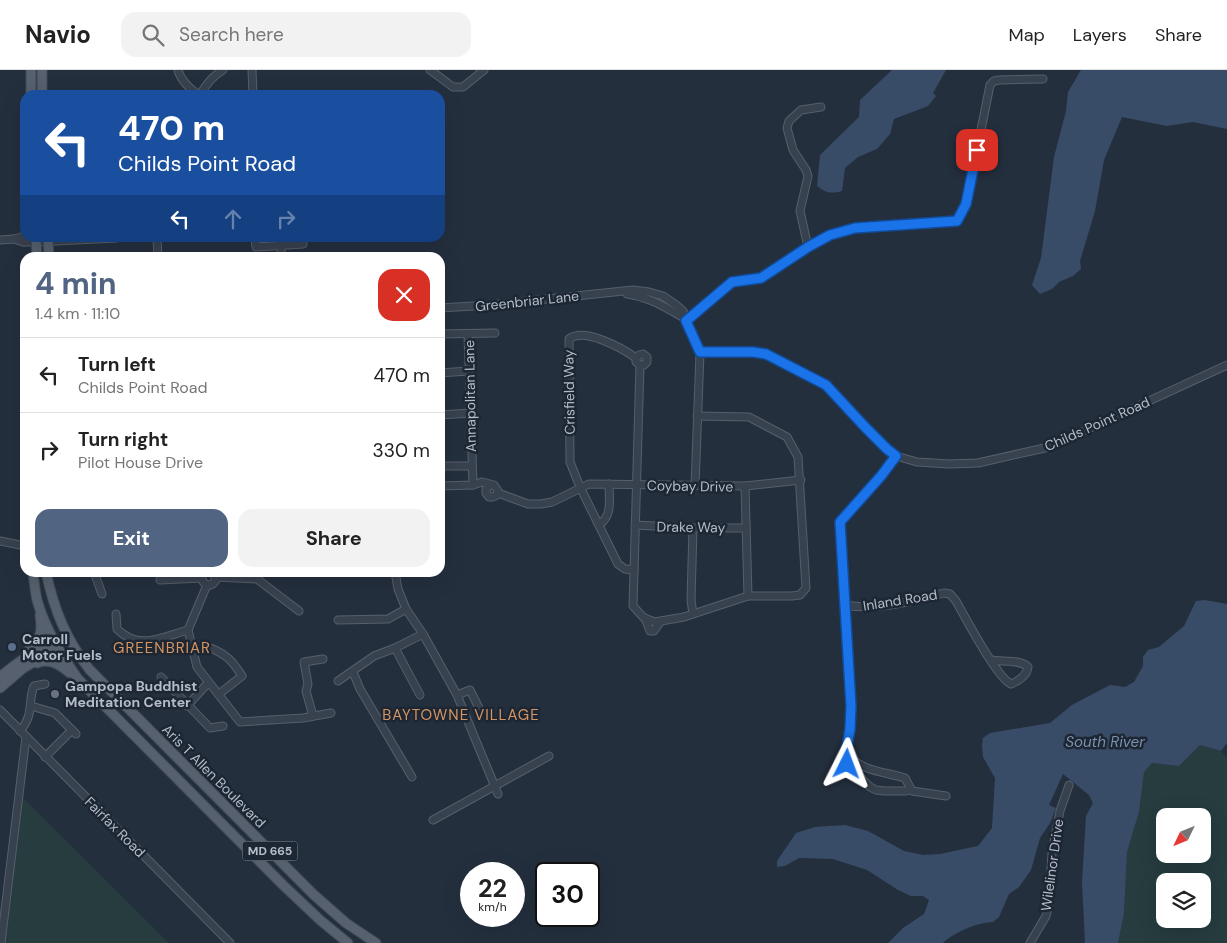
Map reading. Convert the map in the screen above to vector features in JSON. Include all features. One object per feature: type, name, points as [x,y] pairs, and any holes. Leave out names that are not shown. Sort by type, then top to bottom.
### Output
[{"type":"main road","points":[[30,90],[31,70]]},
{"type":"main road","points":[[42,70],[42,90]]},
{"type":"main road","name":"MD 665","points":[[34,577],[37,600],[56,644]]},
{"type":"main road","name":"MD 665","points":[[47,577],[52,599],[67,637]]},
{"type":"main road","points":[[0,688],[20,666],[40,636],[42,625],[37,600]]},
{"type":"main road","points":[[0,677],[52,651],[56,644],[67,637]]},
{"type":"main road","name":"Aris T Allen Boulevard","points":[[67,637],[81,659],[101,683],[293,874],[330,909],[376,943]]},
{"type":"main road","name":"Aris T Allen Boulevard","points":[[56,644],[62,657],[78,679],[289,892],[348,943]]},
{"type":"main road","points":[[20,666],[42,661],[53,662],[78,679]]},
{"type":"street","points":[[178,70],[185,84],[193,90]]},
{"type":"street","points":[[202,90],[223,70]]},
{"type":"street","points":[[252,70],[253,90]]},
{"type":"street","points":[[430,70],[453,87],[463,87],[484,70]]},
{"type":"street","points":[[695,486],[700,352],[685,320],[732,282],[761,278],[830,235],[855,228],[957,221],[966,204],[990,85],[994,81],[999,80],[1043,78]]},
{"type":"street","points":[[808,247],[800,211],[808,176],[793,150],[787,128],[789,121],[801,110],[821,107]]},
{"type":"street","points":[[14,240],[20,238]]},
{"type":"street","points":[[0,240],[20,241]]},
{"type":"street","points":[[255,242],[256,247],[303,244],[303,242]]},
{"type":"street","points":[[281,246],[281,252]]},
{"type":"street","name":"Greenbriar Lane","points":[[445,308],[614,292],[648,298],[662,304],[685,320]]},
{"type":"street","name":"Annapolitan Lane","points":[[473,486],[468,334],[495,332]]},
{"type":"street","points":[[445,334],[468,334]]},
{"type":"street","name":"Crisfield Way","points":[[580,487],[570,462],[569,339],[583,334],[621,348],[636,358],[639,354],[647,357],[647,362],[644,365],[640,365],[633,606],[645,618],[655,622],[693,614]]},
{"type":"street","name":"Childs Point Road","points":[[700,352],[753,352],[766,354],[826,385],[865,427],[896,456],[917,462],[949,464],[978,463],[1049,447],[1227,365]]},
{"type":"street","points":[[636,358],[636,362],[640,365]]},
{"type":"street","points":[[445,373],[468,371]]},
{"type":"street","points":[[445,414],[470,413]]},
{"type":"street","points":[[693,528],[693,614],[748,596],[800,595],[806,588],[801,480],[798,457],[787,437],[749,417],[697,416]]},
{"type":"street","points":[[896,456],[881,476],[840,522],[851,706],[846,752],[847,764],[870,787],[884,791],[906,791]]},
{"type":"street","points":[[445,466],[471,466]]},
{"type":"street","name":"Coybay Drive","points":[[580,487],[589,484],[745,486],[801,480]]},
{"type":"street","points":[[445,486],[473,486],[482,482],[488,487],[496,486],[498,493]]},
{"type":"street","points":[[599,526],[607,518],[609,484]]},
{"type":"street","points":[[745,486],[748,596]]},
{"type":"street","points":[[488,487],[487,495],[491,497],[498,493]]},
{"type":"street","points":[[498,493],[528,504],[541,504],[552,502],[580,487],[618,564],[625,569],[634,570]]},
{"type":"street","name":"Drake Way","points":[[635,525],[746,528]]},
{"type":"street","points":[[0,541],[20,545]]},
{"type":"street","points":[[96,577],[102,594]]},
{"type":"street","points":[[160,580],[186,577]]},
{"type":"street","points":[[203,577],[203,583],[207,585]]},
{"type":"street","points":[[207,585],[213,584],[214,577]]},
{"type":"street","points":[[243,577],[257,578],[299,611]]},
{"type":"street","points":[[396,577],[398,589],[406,609],[423,634],[457,695],[498,794]]},
{"type":"street","points":[[207,585],[188,630],[197,668],[240,722],[303,718],[331,713]]},
{"type":"street","name":"Inland Road","points":[[845,606],[859,608],[889,605],[944,593],[950,594],[991,660],[1001,674],[1004,680],[1011,684],[1023,677],[1028,670],[1028,667],[1021,662],[991,660]]},
{"type":"street","points":[[338,620],[388,619],[406,609]]},
{"type":"street","points":[[116,614],[117,629],[123,635],[133,640],[145,642],[188,630]]},
{"type":"street","points":[[338,681],[374,656],[423,634]]},
{"type":"street","points":[[208,647],[219,651],[231,660],[242,676],[219,694]]},
{"type":"street","points":[[395,648],[420,695]]},
{"type":"street","points":[[313,716],[306,691],[308,684],[304,662],[323,659]]},
{"type":"street","points":[[353,672],[360,690],[412,777]]},
{"type":"street","points":[[161,677],[210,728],[223,726]]},
{"type":"street","points":[[187,706],[208,683]]},
{"type":"street","points":[[20,731],[26,724],[34,686],[45,684]]},
{"type":"street","points":[[457,695],[470,690],[480,710]]},
{"type":"street","points":[[31,706],[54,714],[74,732],[45,757]]},
{"type":"street","name":"Fairfax Road","points":[[0,710],[230,943]]},
{"type":"street","points":[[1,943],[26,737]]},
{"type":"street","points":[[846,752],[858,765],[870,770],[905,778],[912,792],[946,796]]},
{"type":"street","points":[[433,820],[549,756]]},
{"type":"street","name":"Wilelinor Drive","points":[[1030,943],[1048,910],[1052,853],[1060,811],[1069,785]]},
{"type":"green space","points":[[1200,745],[1221,751],[1227,757],[1227,943],[1118,943],[1124,913],[1127,852],[1139,812],[1144,771],[1152,763],[1179,766]]},
{"type":"green space","points":[[23,798],[169,943],[5,943]]},
{"type":"water","points":[[892,70],[946,70],[933,93],[936,96],[928,106],[894,119],[890,134],[877,149],[858,157],[845,168],[842,191],[832,193],[823,190],[817,186],[820,155],[859,117],[860,100]]},
{"type":"water","points":[[1081,70],[1227,70],[1227,129],[1193,122],[1167,126],[1122,117],[1104,160],[1095,211],[1080,261],[1081,269],[1073,276],[1059,282],[1052,289],[1040,294],[1032,285],[1041,258],[1054,157],[1066,111],[1068,92]]},
{"type":"water","name":"South River","points":[[1205,600],[1227,604],[1227,743],[1221,751],[1200,745],[1179,766],[1152,763],[1144,772],[1139,812],[1127,852],[1124,913],[1118,943],[1085,943],[1082,882],[1086,816],[1093,803],[1089,795],[1063,774],[1049,805],[1056,808],[1050,823],[1040,838],[1031,870],[1019,887],[1009,894],[999,917],[993,922],[987,922],[966,929],[943,943],[888,943],[903,928],[924,914],[929,900],[923,896],[911,896],[898,890],[867,870],[833,859],[799,858],[785,866],[777,867],[777,861],[796,833],[815,827],[845,825],[868,831],[904,851],[923,855],[940,854],[978,846],[992,828],[995,778],[983,757],[983,738],[990,733],[1050,723],[1072,705],[1110,685],[1125,687],[1134,682],[1143,666],[1143,657],[1148,650],[1159,647],[1184,626],[1196,601]]},
{"type":"place","name":"Carroll Motor Fuels","points":[[12,647]]},
{"type":"place","name":"Gampopa Buddhist Meditation Center","points":[[55,694]]},
{"type":"district","name":"GREENBRIAR","points":[[162,648]]},
{"type":"district","name":"BAYTOWNE VILLAGE","points":[[461,715]]},
{"type":"route","points":[[847,764],[846,752],[851,706],[840,522],[881,476],[896,456],[865,427],[826,385],[766,354],[753,352],[700,352],[686,321],[732,282],[761,278],[830,235],[855,228],[957,221],[966,204],[977,150]]}]
